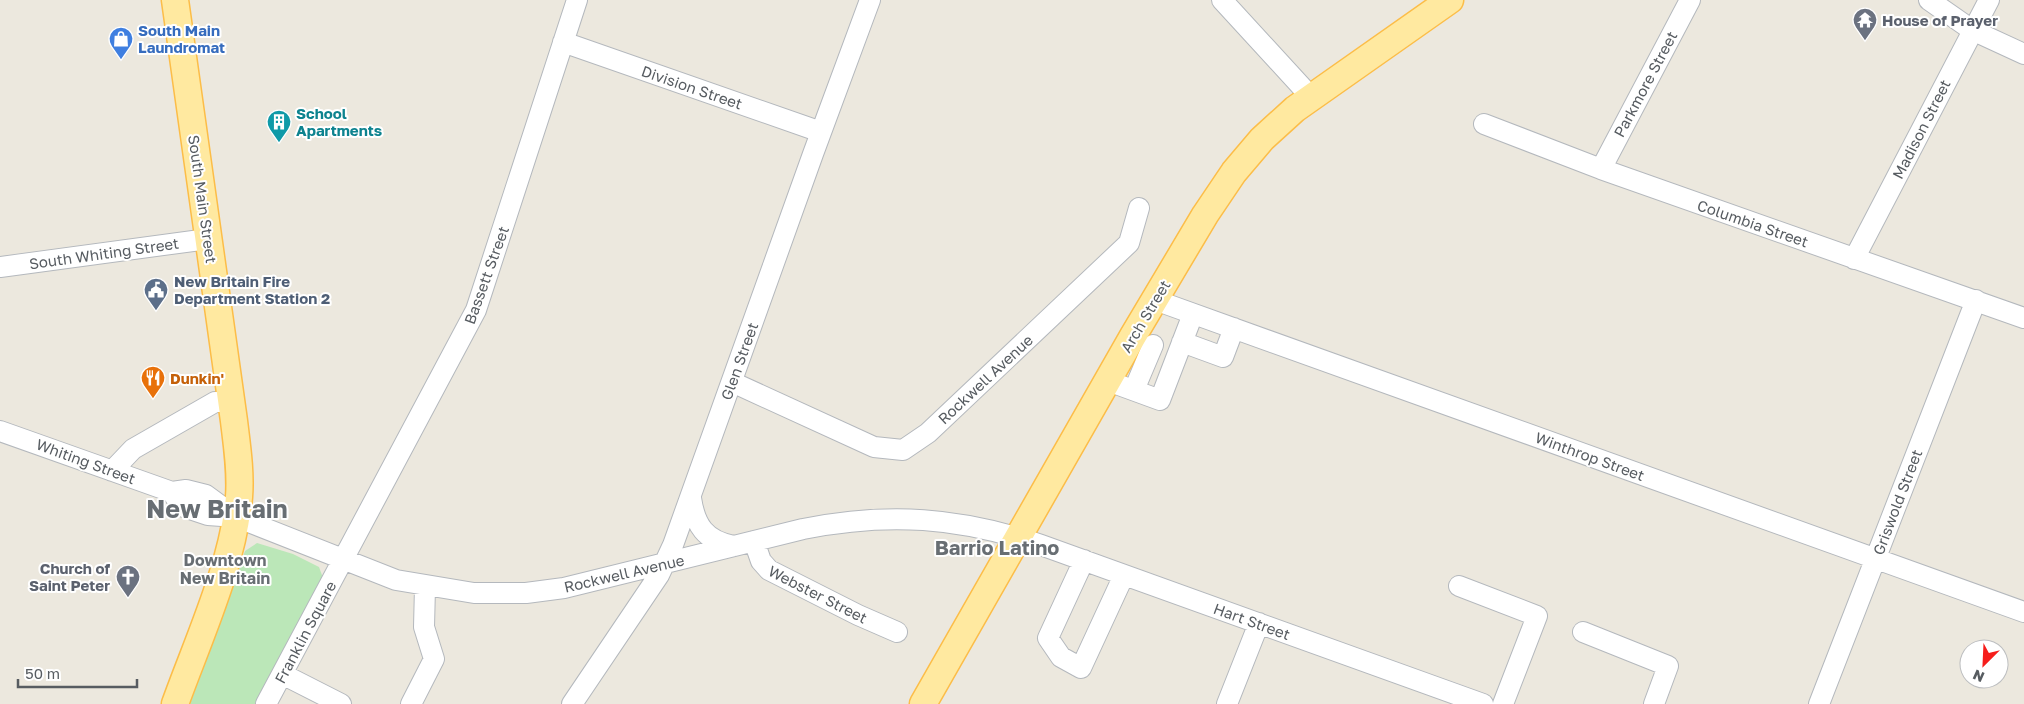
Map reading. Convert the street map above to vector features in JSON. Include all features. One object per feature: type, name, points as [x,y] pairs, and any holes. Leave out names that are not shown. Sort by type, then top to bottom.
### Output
[{"type":"main road","name":"South Main Street","points":[[175,0],[231,402],[239,473],[236,516]]},
{"type":"main road","name":"Arch Street","points":[[923,704],[1020,538],[1108,381],[1143,340],[1155,300],[1202,220],[1234,172],[1270,131],[1312,97],[1450,0]]},
{"type":"main road","points":[[175,704],[225,564],[236,516]]},
{"type":"street","name":"Bassett Street","points":[[343,560],[476,310],[577,0]]},
{"type":"street","name":"Glen Street","points":[[572,704],[664,564],[691,498],[870,0]]},
{"type":"street","points":[[1222,0],[1312,97]]},
{"type":"street","name":"Parkmore Street","points":[[1601,169],[1690,0]]},
{"type":"street","points":[[1929,0],[1972,30],[2024,54]]},
{"type":"street","name":"Madison Street","points":[[1854,259],[1989,0]]},
{"type":"street","name":"Division Street","points":[[563,42],[821,132]]},
{"type":"street","name":"Columbia Street","points":[[1484,124],[1601,169],[2024,318]]},
{"type":"street","name":"Rockwell Avenue","points":[[732,382],[874,446],[903,450],[928,433],[1129,243],[1139,208]]},
{"type":"street","name":"South Whiting Street","points":[[0,267],[208,239]]},
{"type":"street","name":"Winthrop Street","points":[[1155,300],[2024,612]]},
{"type":"street","name":"Griswold Street","points":[[1819,704],[1976,300]]},
{"type":"street","points":[[1108,381],[1160,400],[1193,314]]},
{"type":"street","points":[[1134,390],[1143,340],[1223,357],[1234,328]]},
{"type":"street","points":[[112,470],[133,448],[215,402],[231,402]]},
{"type":"street","name":"Whiting Street","points":[[0,430],[172,492],[186,490],[206,495],[236,516]]},
{"type":"street","points":[[691,498],[694,517],[702,531],[718,542],[734,546]]},
{"type":"street","name":"Rockwell Avenue","points":[[236,516],[387,577],[425,587],[474,593],[536,592],[590,583],[824,524],[882,518],[950,522],[1020,538]]},
{"type":"street","name":"Hart Street","points":[[1020,538],[1484,704]]},
{"type":"street","name":"Webster Street","points":[[754,542],[761,562],[769,570],[858,615],[897,632]]},
{"type":"street","name":"Franklin Square","points":[[266,704],[343,560]]},
{"type":"street","points":[[1084,560],[1048,638],[1061,657],[1081,668],[1124,575]]},
{"type":"street","points":[[1459,586],[1537,616],[1503,704]]},
{"type":"street","points":[[411,704],[434,659],[424,628],[425,587]]},
{"type":"street","points":[[1227,704],[1259,623]]},
{"type":"street","points":[[1583,632],[1668,666],[1654,704]]},
{"type":"street","points":[[282,674],[341,704]]},
{"type":"green space","points":[[257,543],[293,554],[319,567],[323,578],[255,704],[190,704],[245,551]]},
{"type":"place","name":"House of Prayer","points":[[1865,41]]},
{"type":"place","name":"South Main Laundromat","points":[[121,60]]},
{"type":"place","name":"School Apartments","points":[[279,143]]},
{"type":"place","name":"New Britain Fire Department Station 2","points":[[156,311]]},
{"type":"place","name":"Dunkin'","points":[[153,399]]},
{"type":"place","name":"Church of Saint Peter","points":[[128,598]]},
{"type":"district","name":"New Britain","points":[[217,508]]},
{"type":"district","name":"Barrio Latino","points":[[997,547]]},
{"type":"district","name":"Downtown New Britain","points":[[225,569]]}]
